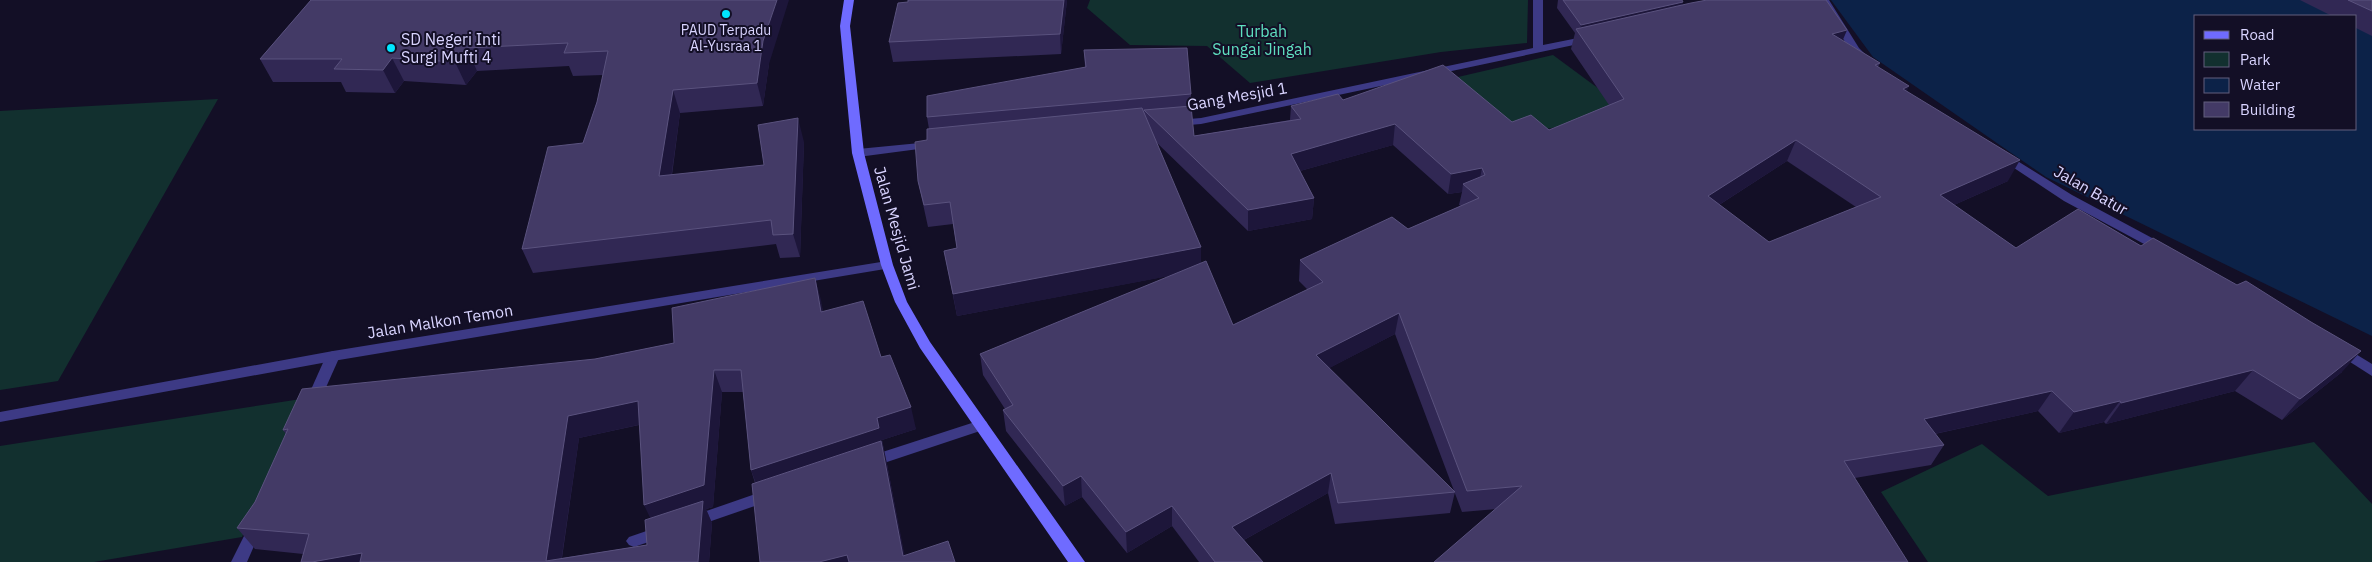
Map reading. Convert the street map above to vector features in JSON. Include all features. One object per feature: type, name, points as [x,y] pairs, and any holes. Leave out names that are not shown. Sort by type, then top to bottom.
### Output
[{"type":"main road","name":"Jalan Mesjid Jami","points":[[848,0],[845,26],[858,153],[887,264],[901,302],[925,345],[1077,562]]},
{"type":"street","points":[[1538,0],[1538,48]]},
{"type":"street","points":[[1824,0],[1856,50],[1874,67]]},
{"type":"street","name":"Gang Mesjid 1","points":[[1163,124],[1201,121],[1538,48],[1600,37]]},
{"type":"street","points":[[858,153],[941,144]]},
{"type":"street","name":"Jalan Batur","points":[[1995,151],[2068,198],[2173,255]]},
{"type":"street","name":"Jalan Malkon Temon","points":[[0,417],[333,356],[887,264]]},
{"type":"street","points":[[2329,342],[2372,371]]},
{"type":"street","points":[[304,419],[333,356]]},
{"type":"street","points":[[859,466],[980,425]]},
{"type":"street","points":[[634,541],[784,490]]},
{"type":"street","points":[[239,562],[260,517]]},
{"type":"green space","name":"Turbah Sungai Jingah","points":[[1090,0],[1528,0],[1527,43],[1441,52],[1250,83],[1207,46],[1130,45],[1087,8]]},
{"type":"green space","points":[[1553,55],[1633,114],[1500,137],[1445,80]]},
{"type":"green space","points":[[218,99],[58,381],[0,390],[0,111]]},
{"type":"green space","points":[[301,399],[242,537],[94,562],[0,562],[0,446]]},
{"type":"green space","points":[[2314,442],[2372,504],[2372,562],[1928,562],[1881,492],[1982,444],[2048,496]]},
{"type":"water","points":[[1831,0],[2372,0],[2372,336],[2046,177],[1873,57]]},
{"type":"building","points":[[311,0],[777,0],[763,41],[757,83],[673,90],[659,176],[764,165],[758,125],[798,118],[793,234],[773,235],[771,220],[522,249],[548,147],[583,143],[597,102],[608,51],[564,53],[568,43],[467,48],[455,62],[392,58],[383,70],[334,69],[342,59],[260,59]]},
{"type":"building","points":[[908,0],[1064,0],[1060,34],[889,42],[898,3],[908,2]]},
{"type":"building","points":[[1563,0],[1682,0],[1683,2],[1581,25]]},
{"type":"building","points":[[1707,0],[1826,0],[1847,30],[1832,34],[1880,63],[1875,65],[1909,86],[1903,89],[2020,160],[1940,195],[2016,248],[2078,209],[2141,246],[2153,238],[2237,285],[2246,281],[2361,351],[2300,399],[2253,370],[2121,403],[2120,401],[2074,412],[2052,391],[1924,419],[1944,445],[1844,461],[1908,562],[1434,562],[1522,486],[1467,491],[1399,313],[1316,355],[1455,492],[1338,503],[1331,473],[1232,527],[1263,562],[1215,562],[1172,506],[1126,532],[1081,476],[1063,486],[1003,410],[1013,405],[980,354],[1206,261],[1233,325],[1323,282],[1300,260],[1392,217],[1408,229],[1479,198],[1463,184],[1485,175],[1482,168],[1451,174],[1395,124],[1291,154],[1314,198],[1248,210],[1144,110],[1191,106],[1194,136],[1301,119],[1291,106],[1338,94],[1343,100],[1443,65],[1512,122],[1531,115],[1549,130],[1624,99],[1576,29]],"holes":[[[1796,140],[1881,197],[1769,242],[1708,196]]]},
{"type":"building","points":[[2348,0],[2372,0],[2372,11]]},
{"type":"building","points":[[1187,48],[1191,94],[927,117],[927,96],[1086,67],[1084,50]]},
{"type":"building","points":[[1142,108],[1201,247],[953,294],[944,251],[957,248],[950,202],[924,205],[918,181],[915,142],[927,140],[927,129]]},
{"type":"building","points":[[815,278],[821,312],[863,301],[881,357],[890,355],[911,407],[877,418],[879,428],[751,470],[741,370],[714,370],[704,485],[644,505],[638,401],[568,416],[546,561],[647,545],[645,520],[703,501],[698,562],[360,562],[362,553],[312,562],[301,562],[309,534],[237,528],[255,502],[288,429],[283,430],[302,389],[595,359],[674,343],[672,308]]},
{"type":"building","points":[[881,441],[903,556],[948,541],[955,562],[849,562],[847,555],[819,562],[760,562],[752,484]]},
{"type":"place","name":"PAUD Terpadu Al-Yusraa 1","points":[[726,14]]},
{"type":"place","name":"SD Negeri Inti Surgi Mufti 4","points":[[391,48]]}]
